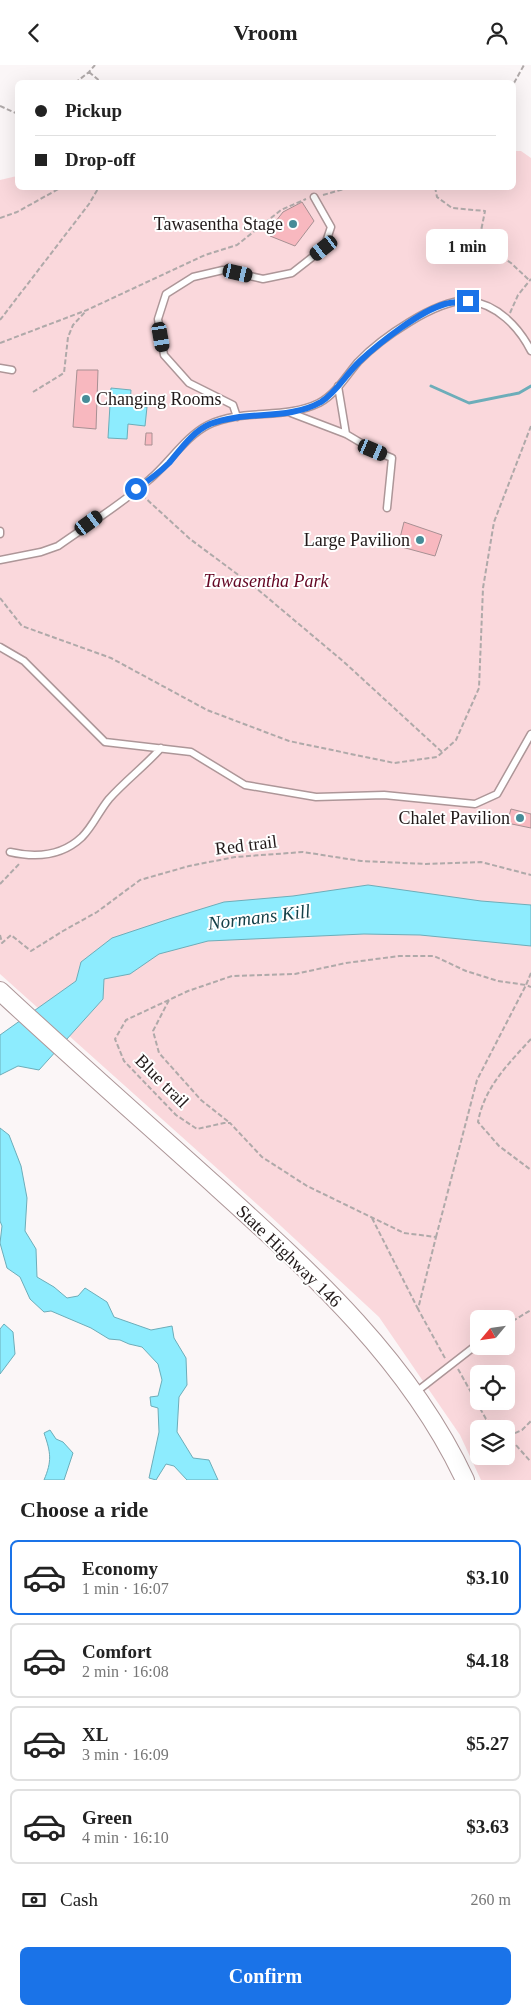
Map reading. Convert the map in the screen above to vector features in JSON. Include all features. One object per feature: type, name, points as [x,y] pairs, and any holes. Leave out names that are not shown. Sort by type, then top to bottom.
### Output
[{"type":"main road","name":"State Highway 146","points":[[0,991],[282,1246],[380,1348],[414,1393],[442,1436],[465,1480]]},
{"type":"lane","points":[[237,417],[233,405],[189,383],[164,355],[158,319],[166,294],[193,277],[223,271],[263,279],[292,273],[324,248],[331,227],[314,197]]},
{"type":"lane","points":[[0,558],[41,552],[58,546],[168,464],[193,435],[208,425],[237,417],[291,413],[318,403],[338,386],[359,362],[388,337],[410,322],[443,304],[468,301],[487,305],[508,319],[531,351]]},
{"type":"lane","points":[[0,367],[12,371]]},
{"type":"lane","points":[[338,386],[346,433]]},
{"type":"lane","points":[[291,413],[346,433],[373,450],[392,458],[387,508]]},
{"type":"lane","points":[[0,647],[24,661],[105,742],[191,752],[245,785],[316,797],[384,795],[475,804],[498,794],[531,734]]},
{"type":"lane","points":[[10,852],[27,856],[51,854],[66,849],[82,836],[109,799],[161,748]]},
{"type":"lane","points":[[414,1393],[470,1350]]},
{"type":"path","points":[[79,80],[95,65]]},
{"type":"path","points":[[516,80],[524,65]]},
{"type":"path","points":[[89,72],[98,80]]},
{"type":"path","points":[[0,106],[15,113]]},
{"type":"path","points":[[0,218],[17,212],[57,190]]},
{"type":"path","points":[[0,320],[89,204],[97,190]]},
{"type":"path","points":[[0,343],[87,310],[205,255],[237,245],[281,210],[297,201],[340,190]]},
{"type":"path","points":[[436,190],[437,197],[452,208],[485,211],[479,241],[511,263],[530,280],[518,295],[508,319]]},
{"type":"path","points":[[33,392],[64,373],[68,337],[73,325],[87,310]]},
{"type":"path","points":[[0,598],[22,626],[111,658],[207,710],[289,741],[394,763],[436,757],[456,740],[479,688],[483,588],[494,522],[531,426]]},
{"type":"path","points":[[136,489],[190,539],[256,588],[344,662],[442,752]]},
{"type":"path","name":"Red trail","points":[[0,935],[2,943],[11,935],[31,951],[97,912],[140,880],[189,866],[235,857],[303,851],[361,861],[426,864],[481,862],[531,875]]},
{"type":"path","points":[[0,884],[27,856]]},
{"type":"path","name":"Blue trail","points":[[230,1123],[197,1129],[176,1115],[124,1061],[115,1039],[126,1020],[188,991],[232,976],[295,974],[346,963],[399,956],[434,956],[466,971],[498,981],[531,987]]},
{"type":"path","points":[[418,1309],[476,1080],[531,973]]},
{"type":"path","points":[[169,999],[153,1031],[159,1053],[201,1100],[230,1123],[262,1157],[307,1186],[404,1233],[436,1237]]},
{"type":"path","points":[[531,1039],[490,1087],[481,1105],[478,1122],[499,1147],[531,1171]]},
{"type":"path","points":[[372,1218],[418,1309],[487,1420]]},
{"type":"path","points":[[515,1320],[531,1310]]},
{"type":"path","points":[[515,1432],[522,1429],[531,1421]]},
{"type":"path","points":[[515,1444],[531,1462]]},
{"type":"green space","name":"Tawasentha Park","points":[[516,151],[521,151],[531,158],[531,1480],[481,1480],[474,1465],[515,1465],[515,1420],[470,1420],[470,1456],[460,1435],[379,1317],[268,1214],[0,974],[0,180],[15,176],[15,190],[516,190]]},
{"type":"water","points":[[111,388],[131,390],[130,406],[147,407],[145,426],[128,424],[127,439],[108,438]]},
{"type":"water","name":"Normans Kill","points":[[368,885],[481,901],[531,905],[531,946],[420,935],[364,934],[208,941],[159,954],[130,974],[104,979],[103,999],[39,1070],[18,1066],[0,1075],[0,1035],[76,981],[81,962],[112,938],[224,902],[293,896]]},
{"type":"water","points":[[0,1128],[9,1135],[21,1166],[27,1198],[25,1231],[36,1249],[37,1277],[54,1287],[67,1298],[78,1296],[85,1288],[107,1302],[114,1317],[151,1330],[172,1326],[174,1338],[186,1358],[187,1385],[179,1397],[177,1432],[193,1458],[209,1460],[218,1480],[187,1480],[174,1466],[166,1464],[156,1480],[149,1478],[159,1432],[158,1408],[151,1406],[150,1397],[158,1396],[162,1380],[158,1364],[142,1347],[120,1340],[109,1339],[91,1328],[51,1311],[44,1312],[30,1299],[20,1277],[7,1268],[0,1243],[2,1226],[0,1221]]},
{"type":"water","points":[[4,1324],[13,1332],[15,1354],[0,1374],[0,1329]]},
{"type":"water","points":[[50,1430],[56,1439],[63,1442],[73,1453],[64,1480],[44,1480],[50,1457],[44,1433]]},
{"type":"building","name":"Tawasentha Stage","points":[[302,202],[314,221],[295,246],[270,236],[272,226],[283,212]]},
{"type":"building","name":"Changing Rooms","points":[[77,370],[98,370],[96,429],[73,427]]},
{"type":"building","points":[[158,397],[164,397],[164,405],[158,405]]},
{"type":"building","points":[[146,433],[152,433],[152,445],[145,445]]},
{"type":"building","name":"Large Pavilion","points":[[404,522],[442,535],[435,556],[398,546]]},
{"type":"building","name":"Chalet Pavilion","points":[[511,809],[531,814],[531,828],[507,823]]},
{"type":"waterway","points":[[431,386],[469,403],[519,393],[531,386]]},
{"type":"place","name":"Tawasentha Stage","points":[[293,224]]},
{"type":"place","name":"Changing Rooms","points":[[86,399]]},
{"type":"place","name":"Large Pavilion","points":[[420,540]]},
{"type":"place","name":"Chalet Pavilion","points":[[520,818]]},
{"type":"route","points":[[136,489],[149,481],[168,464],[193,435],[208,425],[237,417],[291,413],[318,403],[344,381],[359,362],[388,337],[410,322],[443,304],[468,301]]}]
